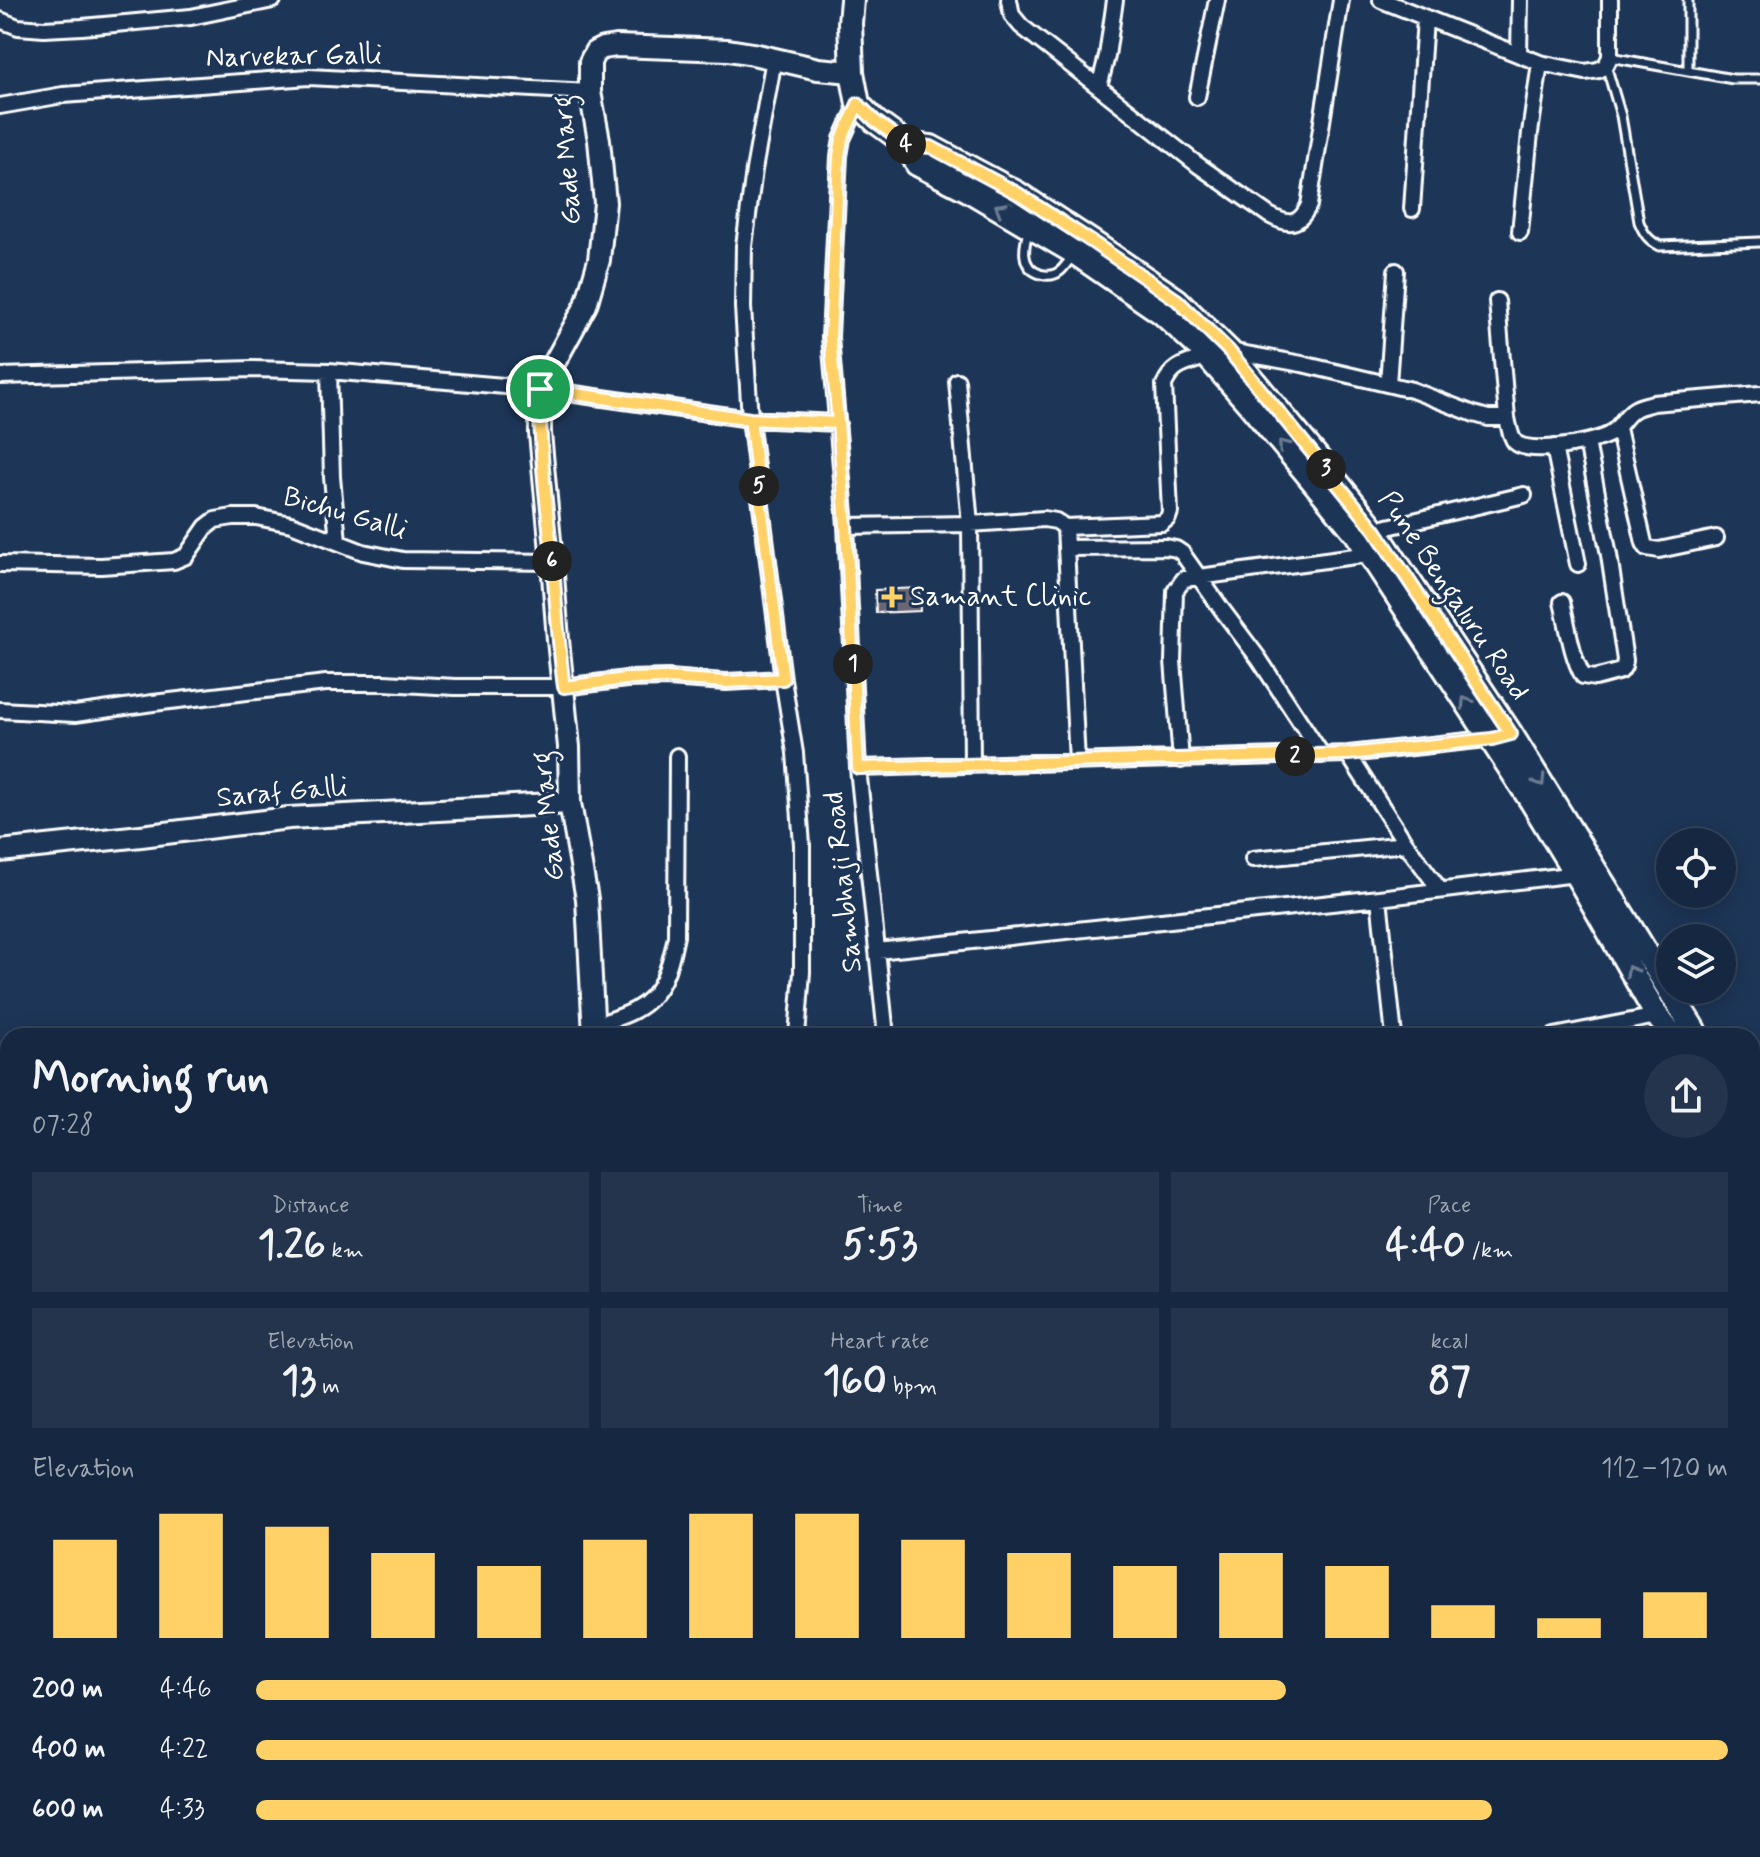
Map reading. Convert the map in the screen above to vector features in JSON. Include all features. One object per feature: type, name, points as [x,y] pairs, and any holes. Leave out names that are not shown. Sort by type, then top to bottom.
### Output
[{"type":"main road","points":[[852,0],[852,72],[858,104]]},
{"type":"main road","name":"Pune Bengaluru Road","points":[[858,104],[908,145],[931,147],[1017,193],[1177,300],[1219,354],[1375,530],[1502,737],[1693,1028]]},
{"type":"main road","points":[[908,145],[917,164],[1075,253],[1219,354],[1356,533],[1474,714],[1502,737],[1576,874],[1667,1028]]},
{"type":"street","points":[[0,20],[18,27],[82,27],[191,17],[273,0]]},
{"type":"street","points":[[1009,0],[1012,15],[1021,26],[1198,165],[1269,215],[1281,222],[1291,223],[1300,220],[1309,205],[1341,0]]},
{"type":"street","points":[[1099,87],[1115,0]]},
{"type":"street","points":[[1197,97],[1217,0]]},
{"type":"street","points":[[1519,55],[1520,0]]},
{"type":"street","points":[[1390,2],[1425,19],[1540,63],[1585,72],[1599,70],[1608,61],[1610,0]]},
{"type":"street","points":[[1412,209],[1425,19]]},
{"type":"street","name":"Gade Marg","points":[[594,1028],[587,899],[570,803],[569,747],[540,433],[540,389],[586,305],[599,260],[605,203],[599,140],[590,92],[590,62],[595,52],[616,46],[728,50],[818,69],[852,72]]},
{"type":"street","points":[[774,59],[744,246],[743,307],[750,419],[795,753],[802,845],[802,972],[798,1028]]},
{"type":"street","points":[[1520,232],[1540,63]]},
{"type":"street","name":"Narvekar Galli","points":[[0,106],[63,95],[309,77],[590,92]]},
{"type":"street","name":"Sambhaji Road","points":[[858,104],[842,139],[839,156],[830,337],[846,526],[858,768],[885,1028]]},
{"type":"street","points":[[1388,384],[1396,271]]},
{"type":"street","points":[[1497,301],[1507,418],[1512,436],[1521,446],[1554,447],[1587,442],[1618,428],[1636,408],[1653,403],[1760,394]]},
{"type":"street","points":[[846,526],[1044,519],[1056,521],[1065,527],[1162,523],[1170,512],[1164,385],[1176,368],[1219,354],[1302,364],[1412,390],[1488,418],[1507,418]]},
{"type":"street","points":[[0,376],[253,369],[329,371],[540,389],[750,419],[838,423]]},
{"type":"street","points":[[329,371],[332,477],[338,541]]},
{"type":"street","points":[[957,381],[970,524],[972,764]]},
{"type":"street","points":[[1618,428],[1647,548],[1659,550],[1716,538]]},
{"type":"street","points":[[1562,602],[1583,676],[1595,678],[1621,671],[1625,660],[1587,442]]},
{"type":"street","points":[[1554,447],[1578,564]]},
{"type":"street","points":[[1375,530],[1524,495]]},
{"type":"street","name":"Bichu Galli","points":[[0,564],[101,566],[174,561],[186,556],[206,527],[215,520],[233,517],[256,517],[291,524],[363,552],[403,560],[552,562]]},
{"type":"street","points":[[1065,527],[1077,762]]},
{"type":"street","points":[[1067,548],[1166,547],[1182,553],[1259,659],[1322,755]]},
{"type":"street","points":[[1181,760],[1173,661],[1175,591],[1184,579],[1370,554]]},
{"type":"street","points":[[0,710],[75,714],[326,683],[564,687],[654,678],[726,682],[783,679]]},
{"type":"street","points":[[858,768],[1348,754],[1502,737]]},
{"type":"street","points":[[1348,754],[1440,890]]},
{"type":"street","points":[[600,1028],[634,1011],[655,995],[670,965],[676,936],[677,756]]},
{"type":"street","name":"Saraf Galli","points":[[0,851],[289,818],[570,803]]},
{"type":"street","points":[[1253,859],[1406,844]]},
{"type":"street","points":[[877,951],[1576,874]]},
{"type":"street","points":[[1379,898],[1393,1028]]},
{"type":"street","points":[[1595,1028],[1657,1016]]},
{"type":"lane","points":[[1688,0],[1688,71]]},
{"type":"lane","points":[[1760,79],[1733,79],[1608,61],[1644,235],[1660,246],[1760,242]]},
{"type":"lane","points":[[1030,226],[1024,244],[1025,258],[1029,267],[1037,273],[1049,276],[1058,273],[1075,253]]},
{"type":"building","points":[[919,588],[920,611],[876,613],[875,590]]},
{"type":"place","name":"Samant Clinic","points":[[892,597]]},
{"type":"route","points":[[540,389],[540,433],[564,687],[626,679],[726,682],[783,679],[750,419],[838,423],[830,337],[839,156],[842,139],[858,104],[908,145],[931,147],[1017,193],[1177,300],[1229,351],[1375,530],[1511,734],[1492,739],[1348,754],[858,768],[838,423],[750,419],[540,389]]}]
